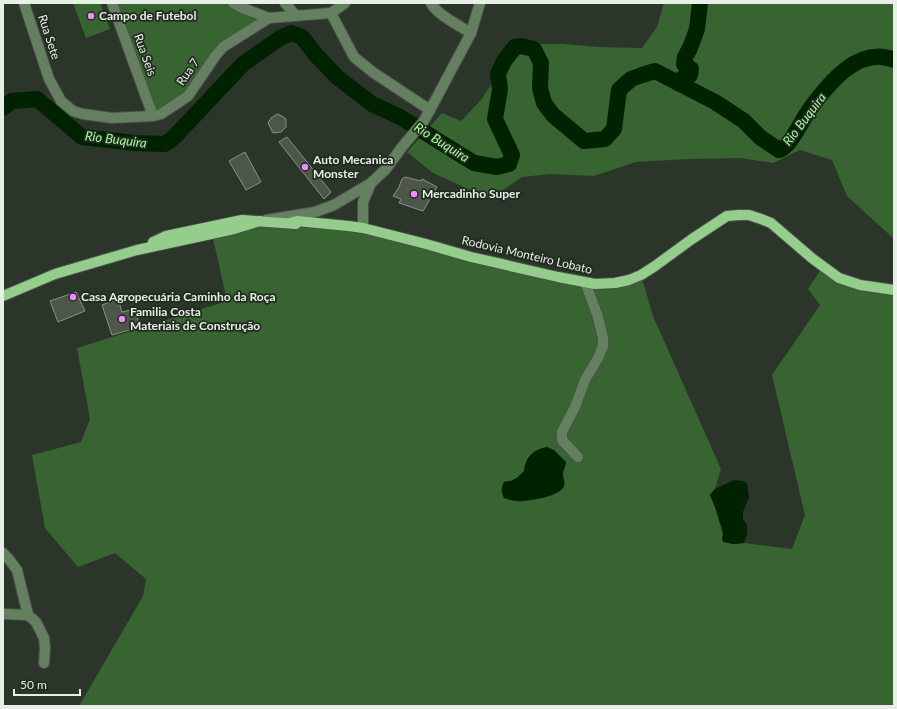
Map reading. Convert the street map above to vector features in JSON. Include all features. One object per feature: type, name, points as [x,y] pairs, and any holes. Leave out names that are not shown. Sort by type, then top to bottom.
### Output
[{"type":"main road","name":"Rodovia Monteiro Lobato","points":[[3,296],[55,274],[137,250],[234,229],[260,221],[289,223],[297,221],[363,228],[471,257],[558,277],[595,284],[615,283],[629,280],[641,275],[727,216],[744,215],[749,215],[771,223],[839,278],[860,285],[894,290]]},
{"type":"street","name":"Rua Sete","points":[[24,3],[49,79]]},
{"type":"street","name":"Rua Seis","points":[[112,3],[153,116]]},
{"type":"street","points":[[233,3],[269,18]]},
{"type":"street","points":[[285,3],[296,16]]},
{"type":"street","points":[[345,3],[331,13],[354,57],[374,73],[430,110]]},
{"type":"street","points":[[432,3],[439,12],[471,33]]},
{"type":"street","points":[[260,221],[315,212],[334,205],[371,183],[386,169],[423,122],[430,110],[471,33],[480,3]]},
{"type":"street","name":"Rua 7","points":[[49,79],[61,101],[74,111],[83,114],[112,118],[153,116],[161,114],[188,96],[223,46],[269,18],[331,13]]},
{"type":"street","points":[[363,228],[363,202],[371,183]]},
{"type":"street","points":[[578,457],[562,440],[562,432],[575,407],[585,380],[598,358],[603,338],[597,314],[585,282]]},
{"type":"street","points":[[3,553],[17,570],[28,615],[36,622],[44,638],[44,663]]},
{"type":"street","points":[[3,614],[28,615]]},
{"type":"shaded area","name":"Campo de Futebol","points":[[73,3],[100,3],[110,29],[86,38]]},
{"type":"shaded area","points":[[117,3],[233,3],[264,16],[220,44],[183,94],[155,111]]},
{"type":"shaded area","points":[[664,3],[894,3],[894,252],[893,238],[847,196],[832,160],[800,150],[773,163],[740,158],[689,159],[636,162],[594,176],[550,174],[522,177],[490,199],[433,173],[407,152],[442,113],[461,121],[481,100],[498,74],[504,61],[521,46],[534,49],[540,44],[642,48],[657,27]]},
{"type":"shaded area","points":[[260,221],[332,224],[595,284],[641,275],[653,316],[721,469],[715,489],[710,495],[723,535],[733,544],[744,543],[792,549],[805,515],[772,375],[820,305],[808,289],[823,266],[839,278],[894,290],[894,706],[79,706],[143,596],[146,579],[115,553],[78,567],[45,528],[32,455],[81,442],[90,419],[77,348],[227,301],[212,234]]},
{"type":"shaded area","points":[[547,447],[554,450],[566,462],[563,471],[564,485],[562,489],[559,492],[544,498],[532,500],[518,501],[504,498],[502,494],[502,486],[504,482],[512,480],[524,471],[526,462],[531,454]]},
{"type":"shaded area","points":[[734,480],[747,483],[749,497],[743,512],[743,519],[747,525],[747,534],[744,543],[733,544],[723,542],[722,528],[710,495],[715,489]]},
{"type":"building","points":[[277,114],[286,119],[286,127],[281,132],[273,133],[268,123],[271,118]]},
{"type":"building","name":"Auto Mecanica Monster","points":[[287,137],[331,192],[324,199],[279,142]]},
{"type":"building","points":[[245,152],[261,182],[246,190],[229,161]]},
{"type":"building","name":"Mercadinho Super","points":[[405,177],[421,181],[422,179],[437,187],[423,211],[399,203],[401,199],[393,196],[402,179]]},
{"type":"building","points":[[76,292],[85,311],[58,322],[50,301]]},
{"type":"building","name":"Familia Costa Materiais de Construção","points":[[118,299],[122,312],[135,309],[140,327],[112,335],[102,305]]},
{"type":"waterway","points":[[678,83],[685,76],[690,75],[691,69],[684,64],[685,57],[697,29],[700,3]]},
{"type":"waterway","name":"Rio Buquira","points":[[3,108],[12,101],[37,99],[82,137],[135,143],[164,144],[178,133],[243,64],[280,38],[291,33],[302,37],[316,55],[337,77],[372,104],[400,117],[474,163],[497,167],[509,164],[512,155],[495,119],[500,89],[498,74],[504,61],[515,47],[521,46],[534,49],[541,63],[540,88],[544,103],[553,115],[584,141],[605,139],[614,129],[619,90],[631,79],[655,71],[715,102],[744,121],[761,138],[779,150],[783,148],[791,139],[810,109],[826,89],[846,70],[857,62],[869,58],[881,57],[894,60]]},
{"type":"place","name":"Campo de Futebol","points":[[91,16]]},
{"type":"place","name":"Auto Mecanica Monster","points":[[305,167]]},
{"type":"place","name":"Mercadinho Super","points":[[414,194]]},
{"type":"place","name":"Casa Agropecuária Caminho da Roça","points":[[73,297]]},
{"type":"place","name":"Familia Costa Materiais de Construção","points":[[122,319]]}]
